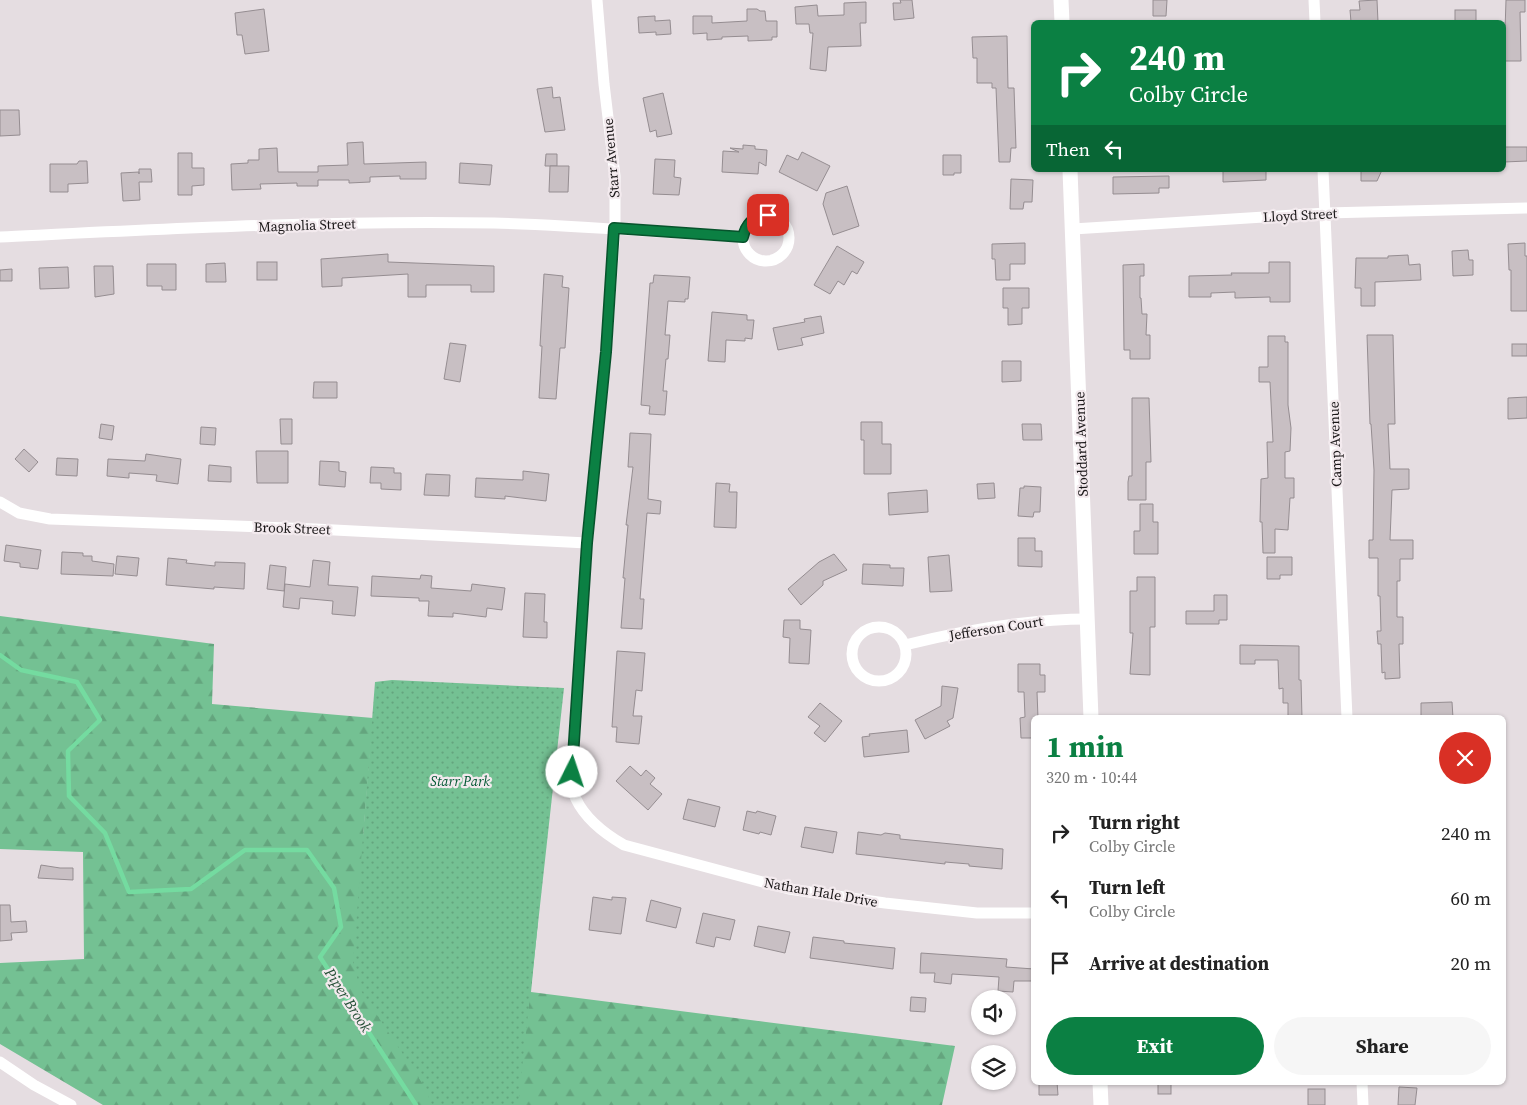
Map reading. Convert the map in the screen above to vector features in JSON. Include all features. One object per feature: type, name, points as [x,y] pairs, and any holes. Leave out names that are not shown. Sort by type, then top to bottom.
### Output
[{"type":"street","name":"Starr Avenue","points":[[590,820],[575,798],[572,772],[587,543],[606,352],[614,228],[615,176],[604,84],[597,0]]},
{"type":"street","points":[[1061,0],[1062,20]]},
{"type":"street","points":[[1314,0],[1315,20]]},
{"type":"street","name":"Stoddard Avenue","points":[[1070,172],[1091,715]]},
{"type":"street","name":"Camp Avenue","points":[[1323,172],[1347,715]]},
{"type":"street","name":"Lloyd Street","points":[[1073,229],[1326,213],[1527,208]]},
{"type":"street","points":[[760,216],[775,216],[786,226],[789,232],[788,248],[777,259],[761,261],[754,258],[748,252],[744,245],[743,237],[748,224],[760,216]]},
{"type":"street","name":"Magnolia Street","points":[[0,237],[371,222],[496,223],[614,228],[743,237]]},
{"type":"street","name":"Brook Street","points":[[0,502],[19,513],[50,519],[315,529],[587,543]]},
{"type":"street","name":"Jefferson Court","points":[[905,645],[1020,622],[1088,619]]},
{"type":"street","points":[[870,628],[887,628],[901,637],[905,645],[905,663],[900,671],[885,681],[875,681],[866,678],[859,673],[854,665],[852,656],[856,639],[862,632],[870,628]]},
{"type":"street","name":"Nathan Hale Drive","points":[[590,820],[606,835],[624,846],[789,889],[885,903],[977,913],[1031,913]]},
{"type":"street","points":[[0,1062],[34,1085],[71,1105]]},
{"type":"street","points":[[1100,1085],[1101,1105]]},
{"type":"street","points":[[1362,1085],[1363,1105]]},
{"type":"green space","points":[[0,616],[214,644],[212,704],[373,718],[363,838],[538,921],[531,992],[955,1046],[942,1105],[103,1105],[0,1044],[0,963],[84,959],[83,852],[0,849]]},
{"type":"green space","name":"Starr Park","points":[[392,680],[564,688],[518,1105],[432,1105],[424,1086],[361,991],[353,963],[375,682]]},
{"type":"building","points":[[900,0],[912,0],[914,18],[894,20],[893,3],[901,3]]},
{"type":"building","points":[[1153,0],[1167,0],[1166,16],[1153,16]]},
{"type":"building","points":[[1377,0],[1378,20],[1351,20],[1350,10],[1360,10],[1359,1]]},
{"type":"building","points":[[1506,0],[1525,0],[1525,12],[1520,12],[1521,61],[1506,61]]},
{"type":"building","points":[[866,2],[866,23],[860,23],[861,46],[828,47],[826,71],[810,69],[813,33],[810,33],[809,24],[796,24],[795,7],[817,5],[818,16],[844,15],[844,3]]},
{"type":"building","points":[[264,9],[269,51],[245,54],[242,35],[237,35],[235,13]]},
{"type":"building","points":[[747,9],[765,11],[766,21],[777,21],[777,37],[772,37],[772,40],[748,41],[748,36],[722,37],[722,39],[707,40],[707,33],[693,34],[693,16],[712,16],[712,23],[747,21]]},
{"type":"building","points":[[1455,10],[1476,10],[1476,20],[1455,20]]},
{"type":"building","points":[[655,16],[655,21],[670,20],[671,34],[656,35],[656,32],[639,33],[638,17]]},
{"type":"building","points":[[1007,36],[1008,88],[1014,88],[1016,148],[1011,148],[1010,162],[999,162],[996,88],[992,88],[992,83],[977,83],[977,58],[973,58],[972,37]]},
{"type":"building","points":[[552,87],[553,98],[560,97],[565,130],[545,132],[537,89]]},
{"type":"building","points":[[663,93],[672,134],[657,137],[656,130],[650,132],[643,98]]},
{"type":"building","points":[[0,110],[19,110],[20,135],[0,136]]},
{"type":"building","points":[[363,142],[364,164],[426,162],[426,179],[400,179],[400,176],[370,177],[370,182],[349,183],[349,180],[318,180],[318,186],[297,186],[297,183],[260,184],[261,189],[232,190],[231,164],[248,163],[248,160],[259,160],[259,149],[277,148],[278,172],[318,172],[318,166],[348,165],[347,143]]},
{"type":"building","points":[[743,145],[767,150],[766,166],[759,162],[758,174],[722,172],[723,151],[739,152],[730,148],[743,149]]},
{"type":"building","points":[[1506,147],[1527,147],[1527,161],[1506,162]]},
{"type":"building","points":[[802,152],[830,166],[817,191],[779,172],[787,155],[798,160]]},
{"type":"building","points":[[178,153],[192,153],[192,168],[204,168],[204,185],[192,186],[192,195],[178,195]]},
{"type":"building","points":[[546,154],[557,154],[557,166],[545,166]]},
{"type":"building","points":[[943,155],[961,155],[961,173],[943,175]]},
{"type":"building","points":[[655,159],[675,160],[674,177],[681,178],[679,195],[653,194]]},
{"type":"building","points":[[79,161],[87,161],[88,183],[68,184],[68,192],[50,192],[50,164],[77,164]]},
{"type":"building","points":[[460,163],[492,165],[490,185],[459,183]]},
{"type":"building","points":[[550,166],[569,166],[568,192],[549,192]]},
{"type":"building","points":[[139,169],[151,169],[152,182],[139,182],[140,200],[123,201],[121,173],[139,172]]},
{"type":"building","points":[[1223,172],[1266,172],[1266,180],[1223,182]]},
{"type":"building","points":[[1361,172],[1381,172],[1377,181],[1361,181]]},
{"type":"building","points":[[1169,176],[1169,188],[1159,188],[1159,193],[1113,194],[1113,177]]},
{"type":"building","points":[[1011,179],[1033,180],[1032,202],[1024,202],[1023,209],[1010,209]]},
{"type":"building","points":[[847,186],[859,226],[833,235],[823,204],[826,193]]},
{"type":"building","points":[[1025,243],[1025,264],[1010,264],[1010,280],[996,280],[995,259],[992,259],[992,244]]},
{"type":"building","points":[[1525,243],[1525,256],[1527,256],[1527,311],[1511,311],[1511,270],[1509,270],[1508,244]]},
{"type":"building","points":[[837,246],[864,262],[857,274],[852,271],[844,285],[838,281],[830,294],[814,285]]},
{"type":"building","points":[[1468,250],[1469,260],[1473,260],[1473,275],[1453,276],[1452,251]]},
{"type":"building","points":[[388,254],[388,262],[494,266],[494,292],[471,292],[471,285],[426,285],[426,297],[408,297],[408,274],[342,278],[342,286],[322,287],[321,259]]},
{"type":"building","points":[[1408,255],[1409,265],[1420,264],[1421,280],[1375,282],[1375,306],[1361,306],[1361,288],[1355,288],[1356,258],[1388,258],[1388,256]]},
{"type":"building","points":[[257,262],[277,262],[277,280],[257,280]]},
{"type":"building","points":[[1269,262],[1290,262],[1290,302],[1270,302],[1270,297],[1235,298],[1235,292],[1211,293],[1211,297],[1189,297],[1189,276],[1269,273]]},
{"type":"building","points":[[225,263],[226,282],[206,282],[206,264]]},
{"type":"building","points":[[147,264],[176,264],[176,290],[162,290],[162,286],[147,286]]},
{"type":"building","points":[[1144,264],[1144,276],[1140,276],[1140,298],[1142,314],[1147,314],[1146,335],[1150,335],[1150,359],[1130,359],[1130,350],[1124,350],[1123,265]]},
{"type":"building","points":[[94,266],[113,266],[114,294],[95,297]]},
{"type":"building","points":[[68,267],[69,288],[40,289],[39,268]]},
{"type":"building","points":[[12,269],[12,281],[0,281],[0,270]]},
{"type":"building","points":[[544,274],[563,276],[562,287],[569,288],[565,348],[560,348],[556,399],[539,398]]},
{"type":"building","points":[[654,275],[690,277],[688,299],[685,299],[685,302],[668,301],[665,335],[670,335],[663,391],[667,391],[665,415],[649,414],[650,406],[641,405],[650,283],[653,283]]},
{"type":"building","points":[[1003,288],[1029,288],[1029,308],[1022,308],[1022,324],[1008,325],[1008,308],[1003,308]]},
{"type":"building","points":[[712,312],[747,315],[747,320],[754,320],[752,339],[745,338],[745,341],[726,340],[725,362],[708,361]]},
{"type":"building","points":[[821,316],[824,333],[801,338],[803,345],[778,350],[773,328],[805,322],[804,319]]},
{"type":"building","points":[[1367,335],[1393,335],[1395,424],[1388,424],[1390,469],[1409,469],[1409,489],[1392,490],[1390,540],[1413,540],[1413,559],[1400,559],[1400,581],[1397,581],[1397,617],[1403,617],[1403,644],[1399,644],[1400,678],[1385,679],[1385,672],[1382,673],[1381,644],[1378,644],[1377,631],[1381,631],[1380,596],[1378,596],[1378,558],[1369,558],[1369,540],[1373,540],[1374,470],[1370,424]]},
{"type":"building","points":[[1268,336],[1285,336],[1285,342],[1288,342],[1288,405],[1291,428],[1290,451],[1285,452],[1285,478],[1294,478],[1294,498],[1290,498],[1288,530],[1275,529],[1275,553],[1263,553],[1262,522],[1260,522],[1261,479],[1268,478],[1267,442],[1273,442],[1270,382],[1259,382],[1259,367],[1268,367]]},
{"type":"building","points":[[450,343],[466,345],[460,382],[444,379]]},
{"type":"building","points":[[1512,344],[1527,344],[1527,356],[1512,356]]},
{"type":"building","points":[[1002,361],[1021,361],[1021,381],[1002,382]]},
{"type":"building","points":[[314,382],[337,382],[337,398],[313,398]]},
{"type":"building","points":[[1527,397],[1527,418],[1508,419],[1508,398]]},
{"type":"building","points":[[1132,398],[1149,398],[1151,462],[1146,462],[1146,500],[1128,500],[1129,476],[1132,476]]},
{"type":"building","points":[[280,419],[292,419],[292,444],[281,444]]},
{"type":"building","points":[[861,422],[882,422],[882,444],[891,444],[891,474],[864,474],[864,440],[861,440]]},
{"type":"building","points":[[101,424],[114,426],[112,440],[99,438]]},
{"type":"building","points":[[1022,424],[1041,424],[1042,440],[1023,440]]},
{"type":"building","points":[[201,427],[216,428],[215,445],[200,444]]},
{"type":"building","points":[[630,433],[651,434],[648,499],[661,501],[660,514],[647,513],[640,599],[644,599],[642,629],[621,628],[628,525],[626,525],[633,467],[628,467]]},
{"type":"building","points":[[24,449],[38,462],[29,472],[15,459]]},
{"type":"building","points":[[256,451],[288,451],[288,483],[257,483]]},
{"type":"building","points":[[146,454],[181,459],[178,484],[156,481],[157,475],[129,473],[129,478],[107,476],[108,459],[145,461]]},
{"type":"building","points":[[57,458],[78,459],[77,476],[56,475]]},
{"type":"building","points":[[320,461],[339,462],[339,471],[346,472],[345,487],[319,485]]},
{"type":"building","points":[[209,465],[231,467],[231,482],[208,481]]},
{"type":"building","points":[[371,467],[394,468],[394,473],[401,473],[401,490],[381,489],[381,483],[370,483]]},
{"type":"building","points":[[523,471],[549,474],[546,501],[505,496],[505,499],[475,497],[476,478],[523,480]]},
{"type":"building","points":[[426,474],[450,475],[449,496],[424,495]]},
{"type":"building","points":[[716,483],[730,484],[729,492],[737,492],[736,528],[714,527]]},
{"type":"building","points":[[994,483],[995,498],[978,499],[977,484]]},
{"type":"building","points":[[1024,486],[1041,487],[1040,512],[1034,512],[1033,517],[1018,516],[1020,488],[1024,488]]},
{"type":"building","points":[[927,490],[928,512],[889,515],[888,493]]},
{"type":"building","points":[[1140,504],[1153,504],[1153,522],[1158,522],[1158,554],[1134,554],[1134,531],[1140,531]]},
{"type":"building","points":[[1018,538],[1035,538],[1035,551],[1042,551],[1042,567],[1018,566]]},
{"type":"building","points":[[6,545],[41,550],[38,569],[20,567],[20,563],[4,561]]},
{"type":"building","points":[[62,552],[83,553],[83,556],[92,556],[92,561],[114,564],[113,576],[61,574]]},
{"type":"building","points":[[834,554],[847,570],[823,581],[823,585],[801,605],[788,589],[819,562]]},
{"type":"building","points":[[949,555],[952,591],[930,592],[928,557]]},
{"type":"building","points":[[117,556],[139,558],[137,576],[115,574]]},
{"type":"building","points":[[1267,557],[1292,557],[1292,575],[1280,575],[1280,579],[1267,579]]},
{"type":"building","points":[[168,558],[187,560],[186,563],[215,566],[215,562],[245,563],[244,589],[214,587],[214,589],[166,585]]},
{"type":"building","points":[[313,560],[330,562],[328,585],[358,587],[355,616],[332,614],[333,601],[300,598],[299,609],[283,607],[285,584],[310,587]]},
{"type":"building","points":[[863,564],[890,565],[890,568],[904,568],[903,586],[862,584]]},
{"type":"building","points":[[270,565],[286,567],[284,591],[267,589]]},
{"type":"building","points":[[421,575],[432,576],[431,588],[471,591],[472,584],[505,588],[502,610],[487,608],[486,617],[453,613],[453,617],[428,616],[429,601],[419,601],[419,598],[371,596],[372,576],[420,579]]},
{"type":"building","points":[[1137,577],[1155,577],[1155,627],[1150,627],[1150,675],[1130,674],[1133,633],[1130,633],[1130,591],[1137,591]]},
{"type":"building","points":[[525,593],[545,594],[544,622],[547,622],[547,638],[523,637]]},
{"type":"building","points":[[1214,595],[1227,595],[1227,620],[1219,620],[1219,624],[1186,624],[1186,611],[1214,611]]},
{"type":"building","points":[[784,620],[800,620],[800,629],[811,630],[809,664],[789,663],[790,638],[783,637]]},
{"type":"building","points":[[1240,645],[1299,646],[1302,715],[1288,715],[1288,703],[1283,703],[1283,688],[1279,689],[1278,660],[1255,660],[1255,664],[1240,664]]},
{"type":"building","points":[[617,651],[645,653],[642,691],[636,690],[633,716],[642,716],[639,744],[616,742],[617,727],[612,727]]},
{"type":"building","points":[[1018,664],[1040,664],[1040,675],[1045,675],[1045,692],[1037,692],[1038,715],[1031,715],[1031,738],[1021,738],[1020,718],[1025,717],[1024,692],[1018,692]]},
{"type":"building","points":[[942,686],[958,688],[953,718],[947,721],[950,726],[925,739],[915,720],[941,706]]},
{"type":"building","points":[[1452,702],[1453,715],[1421,715],[1421,703]]},
{"type":"building","points":[[820,703],[842,721],[825,742],[814,733],[820,726],[808,717]]},
{"type":"building","points":[[907,730],[909,752],[864,757],[862,737],[870,736],[869,734]]},
{"type":"building","points":[[630,766],[641,776],[646,770],[655,778],[650,784],[662,794],[648,810],[616,781]]},
{"type":"building","points":[[688,799],[720,807],[715,827],[683,819]]},
{"type":"building","points":[[747,811],[756,813],[757,811],[776,816],[771,835],[743,830]]},
{"type":"building","points":[[805,827],[837,832],[833,853],[801,847]]},
{"type":"building","points":[[858,832],[881,835],[885,833],[900,835],[900,839],[1003,849],[1002,869],[969,866],[969,864],[945,862],[945,864],[856,854]]},
{"type":"building","points":[[41,865],[73,868],[73,880],[38,878]]},
{"type":"building","points":[[593,897],[612,900],[612,897],[626,898],[621,934],[589,930]]},
{"type":"building","points":[[651,900],[681,908],[676,928],[646,921]]},
{"type":"building","points":[[0,905],[10,905],[11,922],[26,921],[27,932],[11,933],[12,940],[0,941]]},
{"type":"building","points":[[703,913],[735,920],[730,940],[716,937],[714,947],[696,943]]},
{"type":"building","points":[[758,926],[790,932],[785,953],[754,946]]},
{"type":"building","points":[[813,937],[844,941],[844,943],[895,948],[893,969],[810,958]]},
{"type":"building","points":[[921,953],[1007,959],[1006,967],[1031,969],[1031,981],[1014,981],[1013,990],[998,990],[999,977],[952,974],[951,984],[934,982],[935,973],[920,973]]},
{"type":"building","points":[[911,997],[926,998],[925,1012],[910,1011]]},
{"type":"building","points":[[1039,1085],[1057,1085],[1058,1095],[1039,1095]]},
{"type":"building","points":[[1158,1085],[1171,1085],[1171,1094],[1158,1094]]},
{"type":"building","points":[[1399,1087],[1417,1088],[1415,1105],[1398,1105]]},
{"type":"building","points":[[1308,1089],[1325,1089],[1325,1105],[1308,1105]]},
{"type":"waterway","name":"Piper Brook","points":[[0,655],[21,670],[77,682],[100,720],[68,751],[69,796],[105,833],[129,892],[191,889],[245,850],[307,850],[334,888],[341,927],[320,957],[416,1105]]},
{"type":"route","points":[[572,772],[587,543],[606,352],[614,228],[743,237],[748,224],[760,216],[768,215]]}]
